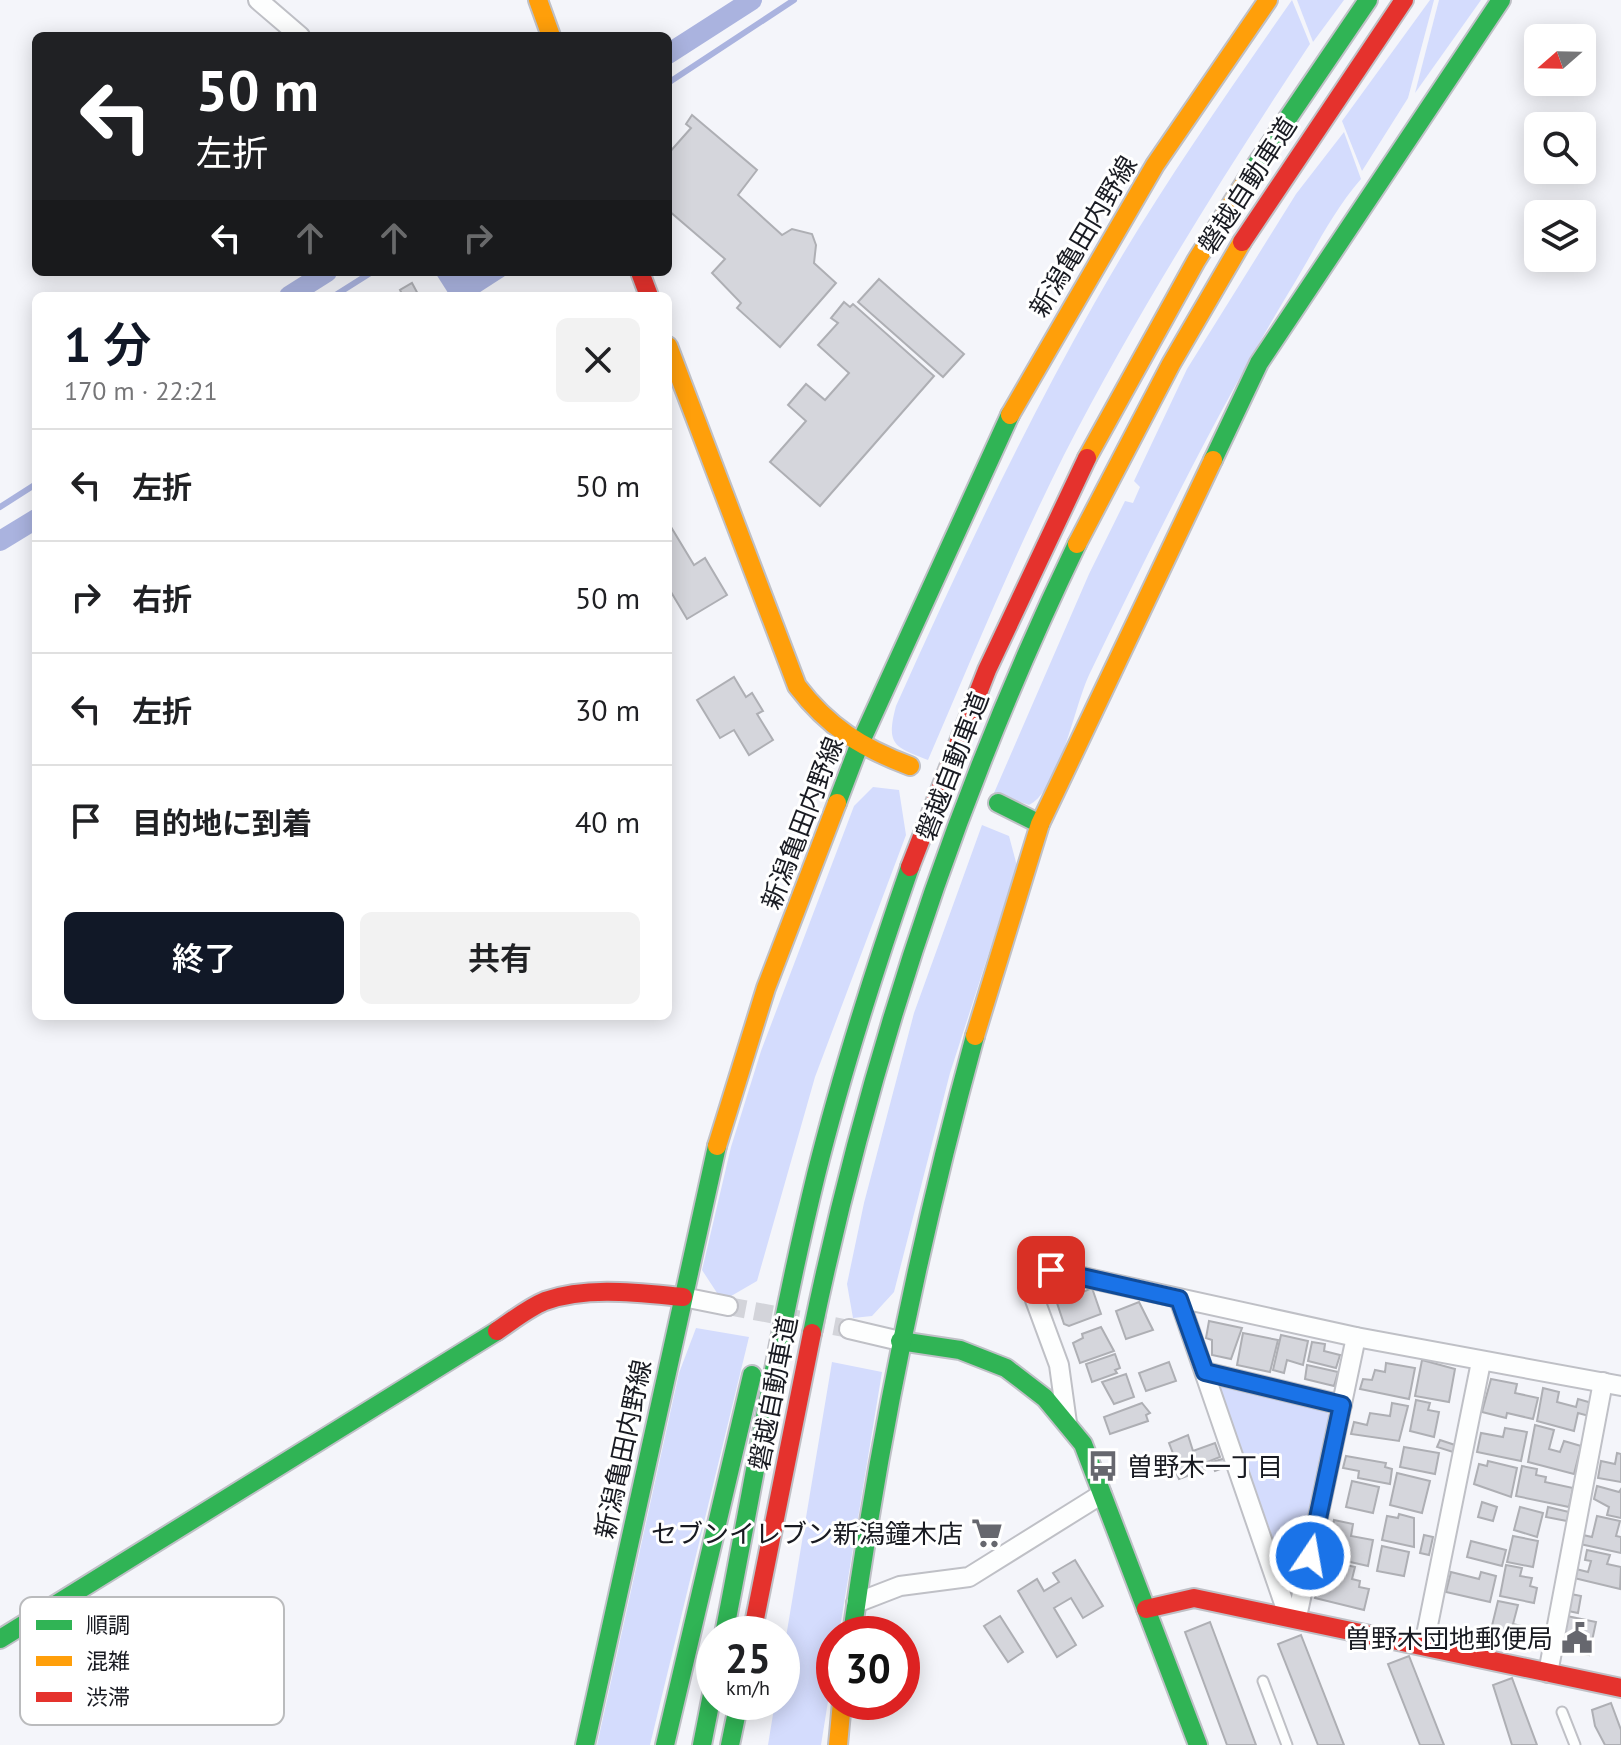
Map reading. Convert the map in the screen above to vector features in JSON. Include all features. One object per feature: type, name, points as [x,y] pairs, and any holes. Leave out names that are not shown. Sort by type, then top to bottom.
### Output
[{"type":"main road","points":[[538,0],[550,32]]},
{"type":"main road","name":"新潟亀田内野線","points":[[585,1745],[716,1147],[746,1047],[858,748],[981,473],[1022,392],[1155,165],[1268,0]]},
{"type":"main road","name":"磐越自動車道","points":[[727,1616],[783,1322],[832,1113],[899,894],[945,766],[1025,578],[1166,306],[1243,182],[1368,0]]},
{"type":"main road","name":"磐越自動車道","points":[[756,1616],[837,1215],[889,1022],[932,891],[1014,678],[1128,438],[1195,317],[1267,201],[1404,0]]},
{"type":"main road","points":[[854,1616],[874,1475],[939,1167],[992,973],[1040,824],[1259,363],[1501,0]]},
{"type":"main road","points":[[672,357],[785,662],[810,704],[858,748],[910,766]]},
{"type":"main road","points":[[998,803],[1040,824]]},
{"type":"main road","points":[[764,1319],[791,1208],[832,1113]]},
{"type":"main road","points":[[68,1597],[543,1302],[569,1294],[624,1292],[683,1297]]},
{"type":"main road","points":[[900,1341],[950,1346],[1000,1363],[1029,1381],[1083,1444],[1198,1745]]},
{"type":"main road","points":[[665,1745],[757,1350]]},
{"type":"main road","points":[[768,1616],[795,1421]]},
{"type":"main road","points":[[1146,1609],[1194,1598],[1292,1616],[1621,1688]]},
{"type":"main road","points":[[0,1639],[20,1627]]},
{"type":"main road","points":[[702,1745],[707,1720]]},
{"type":"main road","points":[[730,1745],[735,1720]]},
{"type":"main road","points":[[748,1745],[752,1720]]},
{"type":"main road","points":[[838,1745],[840,1720]]},
{"type":"street","points":[[258,0],[295,32]]},
{"type":"street","points":[[1067,1423],[1059,1365],[1035,1300],[1032,1282],[1040,1274],[1051,1270],[1356,1337],[1612,1384],[1548,1673]]},
{"type":"street","points":[[683,1297],[728,1306]]},
{"type":"street","points":[[1179,1299],[1292,1616]]},
{"type":"street","points":[[849,1329],[900,1341]]},
{"type":"street","points":[[1292,1616],[1356,1337]]},
{"type":"street","points":[[1424,1645],[1481,1362]]},
{"type":"street","points":[[1205,1372],[1342,1405]]},
{"type":"street","points":[[856,1603],[900,1586],[969,1577],[1102,1494]]},
{"type":"lane","points":[[1263,1681],[1287,1745]]},
{"type":"lane","points":[[1562,1712],[1575,1745]]},
{"type":"shaded area","points":[[1292,0],[1310,44],[1181,246],[1092,402],[1028,530],[928,760],[907,751],[895,742],[893,736],[896,706],[1040,403],[1140,226]]},
{"type":"shaded area","points":[[1297,0],[1344,0],[1313,42]]},
{"type":"shaded area","points":[[1430,0],[1434,0],[1408,98],[1362,171],[1342,121]]},
{"type":"shaded area","points":[[1439,0],[1481,0],[1415,93]]},
{"type":"shaded area","points":[[1344,132],[1361,179],[1332,220],[1262,338],[1185,481],[1089,675],[1058,765],[1049,782],[1029,805],[994,793],[1089,574],[1125,501],[1133,503],[1140,487],[1134,481],[1187,369],[1296,194]]},
{"type":"shaded area","points":[[437,276],[505,276],[480,292],[447,292]]},
{"type":"shaded area","points":[[873,787],[899,790],[906,835],[815,1077],[757,1281],[726,1299],[719,1296],[702,1270],[731,1147],[761,1051],[854,806]]},
{"type":"shaded area","points":[[982,825],[1009,836],[1017,866],[950,1073],[894,1292],[872,1316],[853,1318],[847,1284],[864,1203],[914,1013]]},
{"type":"shaded area","points":[[696,1328],[749,1337],[650,1745],[597,1745],[679,1373]]},
{"type":"shaded area","points":[[832,1362],[882,1372],[842,1616],[816,1616],[816,1720],[825,1720],[821,1745],[768,1745],[772,1720],[800,1720],[800,1616],[790,1616]]},
{"type":"shaded area","points":[[1220,1387],[1326,1410],[1332,1421],[1299,1579],[1287,1579]]},
{"type":"building","points":[[692,115],[757,170],[738,195],[782,235],[792,229],[812,234],[816,245],[814,263],[836,283],[780,347],[737,308],[741,303],[712,273],[725,259],[672,213],[672,149],[691,128],[686,124]]},
{"type":"building","points":[[879,279],[964,354],[943,377],[858,302]]},
{"type":"building","points":[[412,283],[417,292],[401,292]]},
{"type":"building","points":[[844,302],[850,307],[853,304],[934,376],[820,506],[770,462],[806,421],[788,405],[806,384],[825,400],[849,373],[818,345],[838,323],[831,318]]},
{"type":"building","points":[[672,529],[694,565],[705,558],[727,595],[687,619],[672,594]]},
{"type":"building","points":[[734,677],[746,697],[752,693],[763,711],[757,714],[773,740],[749,755],[734,730],[720,738],[697,700]]},
{"type":"building","points":[[1092,1288],[1101,1314],[1069,1326],[1064,1324],[1057,1303]]},
{"type":"building","points":[[1139,1302],[1153,1330],[1126,1339],[1116,1311]]},
{"type":"building","points":[[1209,1321],[1242,1328],[1231,1359],[1212,1355],[1212,1340],[1206,1338]]},
{"type":"building","points":[[1101,1327],[1114,1351],[1080,1363],[1073,1343],[1083,1338],[1082,1334]]},
{"type":"building","points":[[1243,1333],[1278,1340],[1270,1372],[1237,1365]]},
{"type":"building","points":[[1281,1335],[1308,1341],[1303,1365],[1287,1360],[1284,1373],[1273,1370]]},
{"type":"building","points":[[1312,1342],[1325,1344],[1324,1351],[1340,1355],[1336,1368],[1308,1361]]},
{"type":"building","points":[[1115,1354],[1120,1368],[1115,1370],[1117,1373],[1092,1382],[1086,1364]]},
{"type":"building","points":[[1422,1360],[1455,1369],[1449,1402],[1415,1396]]},
{"type":"building","points":[[1169,1362],[1176,1381],[1146,1391],[1139,1373]]},
{"type":"building","points":[[1386,1363],[1415,1368],[1409,1399],[1360,1389],[1363,1379],[1372,1380],[1375,1370],[1385,1372]]},
{"type":"building","points":[[1307,1365],[1338,1372],[1334,1386],[1305,1379]]},
{"type":"building","points":[[1126,1374],[1134,1397],[1114,1404],[1102,1382]]},
{"type":"building","points":[[1491,1379],[1517,1384],[1515,1393],[1538,1398],[1533,1419],[1507,1413],[1506,1418],[1482,1412]]},
{"type":"building","points":[[1543,1388],[1559,1392],[1557,1402],[1576,1407],[1578,1399],[1592,1403],[1589,1416],[1578,1413],[1574,1431],[1537,1421]]},
{"type":"building","points":[[1416,1400],[1430,1403],[1428,1410],[1439,1412],[1434,1437],[1410,1431]]},
{"type":"building","points":[[1142,1403],[1150,1413],[1146,1415],[1148,1421],[1110,1434],[1104,1417]]},
{"type":"building","points":[[1392,1403],[1408,1406],[1399,1441],[1351,1434],[1354,1422],[1367,1425],[1370,1413],[1390,1416]]},
{"type":"building","points":[[1535,1425],[1554,1430],[1549,1449],[1560,1452],[1564,1441],[1581,1446],[1574,1474],[1528,1462]]},
{"type":"building","points":[[1505,1428],[1527,1432],[1521,1461],[1477,1452],[1481,1433],[1503,1437]]},
{"type":"building","points":[[1188,1435],[1193,1451],[1215,1443],[1220,1457],[1207,1462],[1209,1468],[1179,1479],[1175,1470],[1179,1469],[1169,1443]]},
{"type":"building","points":[[1440,1440],[1455,1445],[1453,1452],[1437,1447]]},
{"type":"building","points":[[1404,1447],[1439,1453],[1435,1474],[1400,1467]]},
{"type":"building","points":[[1617,1453],[1621,1454],[1621,1482],[1598,1478],[1601,1461],[1615,1464]]},
{"type":"building","points":[[1346,1456],[1386,1463],[1385,1467],[1392,1469],[1390,1484],[1358,1478],[1359,1471],[1343,1468]]},
{"type":"building","points":[[1226,1458],[1229,1466],[1215,1471],[1212,1462]]},
{"type":"building","points":[[1488,1461],[1517,1468],[1511,1497],[1474,1484],[1479,1464],[1487,1466]]},
{"type":"building","points":[[1522,1466],[1537,1469],[1536,1475],[1546,1477],[1545,1482],[1573,1488],[1569,1507],[1516,1496]]},
{"type":"building","points":[[1397,1473],[1430,1481],[1422,1513],[1390,1505]]},
{"type":"building","points":[[1352,1481],[1379,1487],[1373,1513],[1346,1507]]},
{"type":"building","points":[[1597,1486],[1619,1492],[1621,1489],[1621,1518],[1607,1515],[1609,1507],[1594,1499]]},
{"type":"building","points":[[1482,1502],[1497,1507],[1493,1521],[1478,1517]]},
{"type":"building","points":[[1520,1507],[1543,1513],[1537,1537],[1514,1530]]},
{"type":"building","points":[[1548,1507],[1569,1512],[1567,1521],[1546,1517]]},
{"type":"building","points":[[1399,1514],[1414,1518],[1414,1547],[1382,1540],[1387,1516],[1398,1518]]},
{"type":"building","points":[[1597,1516],[1620,1521],[1616,1536],[1621,1537],[1621,1553],[1580,1544],[1583,1535],[1592,1537]]},
{"type":"building","points":[[1334,1520],[1353,1524],[1351,1536],[1373,1540],[1368,1566],[1337,1559],[1339,1552],[1329,1550]]},
{"type":"building","points":[[1424,1535],[1433,1537],[1429,1555],[1420,1553]]},
{"type":"building","points":[[1513,1536],[1538,1541],[1533,1567],[1507,1562]]},
{"type":"building","points":[[1471,1541],[1506,1550],[1502,1566],[1467,1557]]},
{"type":"building","points":[[1382,1546],[1409,1552],[1404,1576],[1377,1571]]},
{"type":"building","points":[[1587,1550],[1610,1555],[1607,1564],[1621,1567],[1620,1589],[1574,1578],[1576,1569],[1588,1572],[1591,1561],[1585,1560]]},
{"type":"building","points":[[1075,1560],[1103,1606],[1083,1618],[1071,1598],[1054,1608],[1076,1645],[1057,1657],[1018,1591],[1037,1579],[1044,1591],[1059,1582],[1053,1573]]},
{"type":"building","points":[[1324,1560],[1355,1567],[1352,1579],[1360,1581],[1359,1587],[1369,1589],[1364,1610],[1315,1598]]},
{"type":"building","points":[[1506,1565],[1522,1568],[1520,1576],[1532,1578],[1530,1586],[1537,1588],[1534,1603],[1500,1596]]},
{"type":"building","points":[[1451,1572],[1479,1579],[1481,1572],[1496,1576],[1490,1602],[1446,1592]]},
{"type":"building","points":[[1571,1594],[1581,1596],[1578,1613],[1568,1611]]},
{"type":"building","points":[[1498,1601],[1518,1605],[1513,1624],[1526,1627],[1521,1646],[1489,1638]]},
{"type":"building","points":[[1000,1616],[1023,1652],[1008,1662],[984,1626]]},
{"type":"building","points":[[1567,1616],[1596,1622],[1589,1655],[1560,1649]]},
{"type":"building","points":[[1210,1622],[1256,1745],[1227,1745],[1185,1632]]},
{"type":"building","points":[[1301,1635],[1344,1745],[1318,1745],[1278,1644]]},
{"type":"building","points":[[1409,1656],[1444,1745],[1420,1745],[1388,1664]]},
{"type":"building","points":[[1512,1678],[1537,1745],[1512,1745],[1493,1685]]},
{"type":"building","points":[[1611,1703],[1621,1730],[1621,1745],[1605,1745],[1595,1726],[1592,1710]]},
{"type":"waterway","points":[[672,51],[752,0]]},
{"type":"waterway","points":[[672,80],[794,0]]},
{"type":"waterway","points":[[295,292],[321,276]]},
{"type":"waterway","points":[[340,292],[366,276]]},
{"type":"waterway","points":[[0,507],[32,487]]},
{"type":"waterway","points":[[0,541],[32,521]]},
{"type":"tunnel","points":[[728,1306],[849,1329]]},
{"type":"traffic: fast","points":[[1252,171],[1368,0]]},
{"type":"traffic: fast","points":[[1213,460],[1259,363],[1501,0]]},
{"type":"traffic: fast","points":[[837,803],[858,748],[1010,415]]},
{"type":"traffic: fast","points":[[812,1333],[860,1129],[920,930],[993,735],[1077,544]]},
{"type":"traffic: fast","points":[[998,803],[1040,824]]},
{"type":"traffic: fast","points":[[727,1616],[779,1347],[816,1175],[860,1020],[910,867]]},
{"type":"traffic: fast","points":[[855,1616],[875,1483],[904,1333],[937,1184],[975,1036]]},
{"type":"traffic: fast","points":[[585,1745],[717,1146]]},
{"type":"traffic: fast","points":[[68,1597],[497,1331]]},
{"type":"traffic: fast","points":[[900,1341],[960,1350],[1006,1368],[1045,1398],[1083,1444],[1198,1745]]},
{"type":"traffic: fast","points":[[665,1745],[752,1375]]},
{"type":"traffic: fast","points":[[0,1639],[20,1627]]},
{"type":"traffic: fast","points":[[702,1745],[707,1720]]},
{"type":"traffic: fast","points":[[730,1745],[735,1720]]},
{"type":"traffic: slow","points":[[538,0],[550,32]]},
{"type":"traffic: slow","points":[[1010,415],[1155,165],[1268,0]]},
{"type":"traffic: slow","points":[[1087,458],[1196,261],[1252,171]]},
{"type":"traffic: slow","points":[[1077,544],[1171,364],[1242,242]]},
{"type":"traffic: slow","points":[[672,357],[797,686],[821,713],[847,735],[876,752],[910,766]]},
{"type":"traffic: slow","points":[[975,1036],[1040,824],[1213,460]]},
{"type":"traffic: slow","points":[[717,1146],[766,988],[837,803]]},
{"type":"traffic: slow","points":[[838,1745],[840,1720]]},
{"type":"traffic: jam","points":[[1242,242],[1404,0]]},
{"type":"traffic: jam","points":[[642,276],[648,292]]},
{"type":"traffic: jam","points":[[910,867],[987,670],[1087,458]]},
{"type":"traffic: jam","points":[[497,1331],[532,1307],[561,1296],[614,1292],[683,1297]]},
{"type":"traffic: jam","points":[[756,1616],[812,1333]]},
{"type":"traffic: jam","points":[[1146,1609],[1194,1598],[1621,1688]]},
{"type":"place","name":"曽野木一丁目","points":[[1103,1466]]},
{"type":"place","name":"セブンイレブン新潟鐘木店","points":[[987,1533]]},
{"type":"place","name":"曽野木団地郵便局","points":[[1577,1638]]},
{"type":"route","points":[[1051,1270],[1179,1299],[1205,1372],[1342,1405],[1310,1556]]}]
